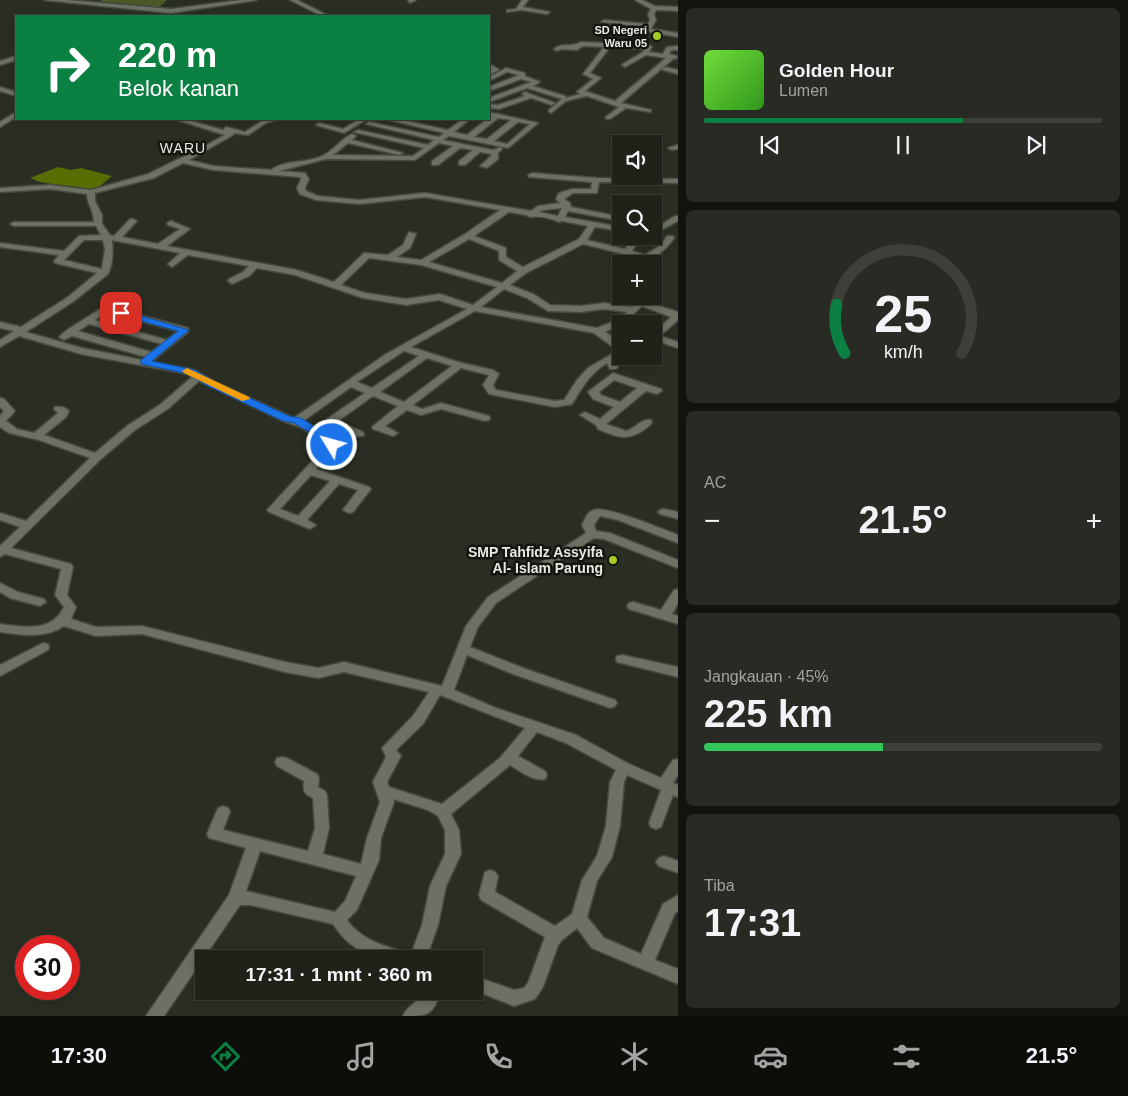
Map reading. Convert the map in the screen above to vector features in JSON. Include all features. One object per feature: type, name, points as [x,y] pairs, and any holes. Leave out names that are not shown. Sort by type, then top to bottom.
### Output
[{"type":"street","points":[[47,0],[164,11],[254,0]]},
{"type":"street","points":[[293,0],[324,15]]},
{"type":"street","points":[[509,11],[516,11],[525,0]]},
{"type":"street","points":[[638,0],[654,8],[678,9]]},
{"type":"street","points":[[206,6],[212,11],[222,5]]},
{"type":"street","points":[[520,8],[548,12]]},
{"type":"street","points":[[654,8],[651,14],[653,18],[647,30],[650,32],[678,33]]},
{"type":"street","points":[[604,22],[650,26]]},
{"type":"street","points":[[557,49],[559,46],[576,48],[581,44],[650,47],[645,53],[625,64]]},
{"type":"street","points":[[609,44],[586,74],[598,78],[580,91],[585,95],[649,111]]},
{"type":"street","points":[[671,57],[670,48],[678,48]]},
{"type":"street","points":[[645,53],[671,57]]},
{"type":"street","points":[[608,118],[620,104],[671,57]]},
{"type":"street","points":[[0,63],[15,58]]},
{"type":"street","points":[[490,67],[496,70],[490,73]]},
{"type":"street","points":[[490,78],[506,70],[523,74],[521,77]]},
{"type":"street","points":[[666,70],[678,72]]},
{"type":"street","points":[[490,89],[521,77],[537,82],[490,100]]},
{"type":"street","points":[[527,86],[563,98]]},
{"type":"street","points":[[0,90],[15,94]]},
{"type":"street","points":[[515,90],[551,107],[564,100],[585,95]]},
{"type":"street","points":[[490,106],[499,107],[531,96]]},
{"type":"street","points":[[393,120],[508,146],[535,123],[490,114]]},
{"type":"street","points":[[0,126],[15,115]]},
{"type":"street","points":[[468,138],[497,115]]},
{"type":"street","points":[[0,190],[50,187],[91,192],[151,176],[183,161],[231,134],[181,120]]},
{"type":"street","points":[[226,129],[246,134],[264,122],[272,120]]},
{"type":"street","points":[[337,120],[322,126],[344,131],[366,122],[494,152],[504,145]]},
{"type":"street","points":[[273,172],[281,167],[326,157],[416,157],[465,120]]},
{"type":"street","points":[[488,142],[517,120]]},
{"type":"street","points":[[326,157],[345,140],[358,132],[366,122]]},
{"type":"street","points":[[358,132],[429,148]]},
{"type":"street","points":[[345,140],[416,157]]},
{"type":"street","points":[[435,163],[459,145]]},
{"type":"street","points":[[462,163],[479,149]]},
{"type":"street","points":[[484,166],[495,157],[494,152]]},
{"type":"street","points":[[183,161],[213,168],[304,176],[301,190],[306,195],[316,198],[367,202],[425,195],[612,228]]},
{"type":"street","points":[[532,175],[596,180],[678,181]]},
{"type":"street","points":[[567,206],[560,200],[565,193],[594,192],[596,180]]},
{"type":"street","points":[[0,344],[71,299],[105,272],[109,256],[107,237],[98,224],[98,217],[91,201],[91,192]]},
{"type":"street","points":[[530,215],[541,208],[567,206],[612,217]]},
{"type":"street","points":[[559,220],[567,206]]},
{"type":"street","points":[[422,263],[468,236],[506,210]]},
{"type":"street","points":[[662,224],[678,218]]},
{"type":"street","points":[[117,238],[134,221]]},
{"type":"street","points":[[160,247],[186,229],[171,223]]},
{"type":"street","points":[[14,224],[98,224]]},
{"type":"street","points":[[297,420],[403,348],[474,308],[523,271],[582,241],[592,225]]},
{"type":"street","points":[[391,257],[407,246],[412,234]]},
{"type":"street","points":[[468,236],[503,250],[502,258],[523,271]]},
{"type":"street","points":[[105,272],[58,262],[64,253],[82,238],[117,238],[297,273],[336,285],[351,292],[371,296],[406,302],[440,297],[474,308],[543,323],[597,331],[612,327],[638,305]]},
{"type":"street","points":[[651,255],[665,247],[674,238]]},
{"type":"street","points":[[582,241],[633,255]]},
{"type":"street","points":[[0,245],[64,253]]},
{"type":"street","points":[[627,252],[632,245]]},
{"type":"street","points":[[172,264],[187,252]]},
{"type":"street","points":[[336,285],[366,255],[391,257],[422,263],[504,286],[530,296],[548,308],[582,309],[616,305]]},
{"type":"street","points":[[232,281],[246,274],[254,266]]},
{"type":"street","points":[[646,305],[678,316],[662,330]]},
{"type":"street","points":[[0,325],[18,334],[81,351],[149,359],[185,330],[106,309],[67,334],[149,359],[181,369],[199,376],[287,419],[297,420],[332,442],[310,472],[274,510],[305,523],[336,480]]},
{"type":"street","points":[[88,320],[169,343]]},
{"type":"street","points":[[403,348],[455,364],[490,372],[494,374],[488,385],[493,392],[555,404],[568,402],[589,372],[602,362],[616,355],[618,347],[614,342],[597,331]]},
{"type":"street","points":[[0,335],[18,334]]},
{"type":"street","points":[[662,340],[678,345]]},
{"type":"street","points":[[359,434],[331,421],[422,358]]},
{"type":"street","points":[[611,359],[613,376]]},
{"type":"street","points":[[393,433],[377,427],[456,368]]},
{"type":"street","points":[[2,552],[97,457],[199,376]]},
{"type":"street","points":[[613,376],[656,391]]},
{"type":"street","points":[[613,376],[595,390],[593,395],[620,406]]},
{"type":"street","points":[[350,383],[421,412],[441,406],[485,418]]},
{"type":"street","points":[[601,422],[644,387]]},
{"type":"street","points":[[0,401],[10,411],[0,422],[14,431],[97,457]]},
{"type":"street","points":[[36,437],[62,415],[64,411],[59,409]]},
{"type":"street","points":[[585,414],[601,422],[602,427],[629,435],[636,433],[647,422]]},
{"type":"street","points":[[310,472],[366,490],[349,510]]},
{"type":"street","points":[[592,534],[588,526],[592,515],[598,512],[622,518],[678,539]]},
{"type":"street","points":[[664,512],[678,516]]},
{"type":"street","points":[[0,516],[27,525]]},
{"type":"street","points":[[338,919],[351,905],[371,860],[374,838],[387,802],[380,782],[394,756],[389,748],[418,720],[442,691],[472,626],[492,600],[592,534],[606,536],[678,564]]},
{"type":"street","points":[[0,628],[44,630],[52,628],[62,620],[70,607],[61,595],[66,566],[2,552]]},
{"type":"street","points":[[2,589],[14,595],[40,602]]},
{"type":"street","points":[[664,616],[678,593]]},
{"type":"street","points":[[633,606],[678,620]]},
{"type":"street","points":[[62,620],[83,629],[100,632],[127,628],[142,630],[259,661],[318,673],[340,667],[442,691],[585,745],[624,768],[670,788]]},
{"type":"street","points":[[0,671],[43,647]]},
{"type":"street","points":[[463,649],[518,671],[610,703]]},
{"type":"street","points":[[622,658],[678,672]]},
{"type":"street","points":[[443,812],[510,758],[534,726]]},
{"type":"street","points":[[510,758],[540,775]]},
{"type":"street","points":[[282,762],[312,778],[310,790],[320,795],[322,828],[314,858]]},
{"type":"street","points":[[656,823],[678,764]]},
{"type":"street","points":[[483,986],[514,998],[529,994],[542,972],[547,954],[556,935],[579,918],[590,880],[606,850],[612,826],[618,782],[624,768]]},
{"type":"street","points":[[384,791],[433,806],[443,812],[452,830],[453,854],[438,886],[430,925],[421,950]]},
{"type":"street","points":[[223,812],[214,834],[366,872]]},
{"type":"street","points":[[154,1016],[236,898],[254,844]]},
{"type":"street","points":[[490,876],[487,895],[556,935]]},
{"type":"street","points":[[236,898],[251,898],[338,919],[346,932],[355,940],[380,950]]},
{"type":"street","points":[[645,964],[664,918],[669,909],[678,902]]},
{"type":"street","points":[[579,918],[598,943],[678,977]]},
{"type":"street","points":[[411,1016],[430,1000]]},
{"type":"green space","points":[[102,0],[167,0],[158,8],[99,2]]},
{"type":"green space","points":[[58,167],[71,170],[81,168],[112,176],[94,191],[40,182],[30,178]]},
{"type":"slow traffic","points":[[187,371],[245,399]]},
{"type":"place","name":"SD Negeri Waru 05","points":[[657,36]]},
{"type":"place","name":"SMP Tahfidz Assyifa Al- Islam Parung","points":[[613,560]]},
{"type":"district","name":"WARU","points":[[183,148]]},
{"type":"route","points":[[121,313],[185,330],[145,362],[191,372],[212,384],[287,419],[297,420],[331,441],[332,445]]}]
